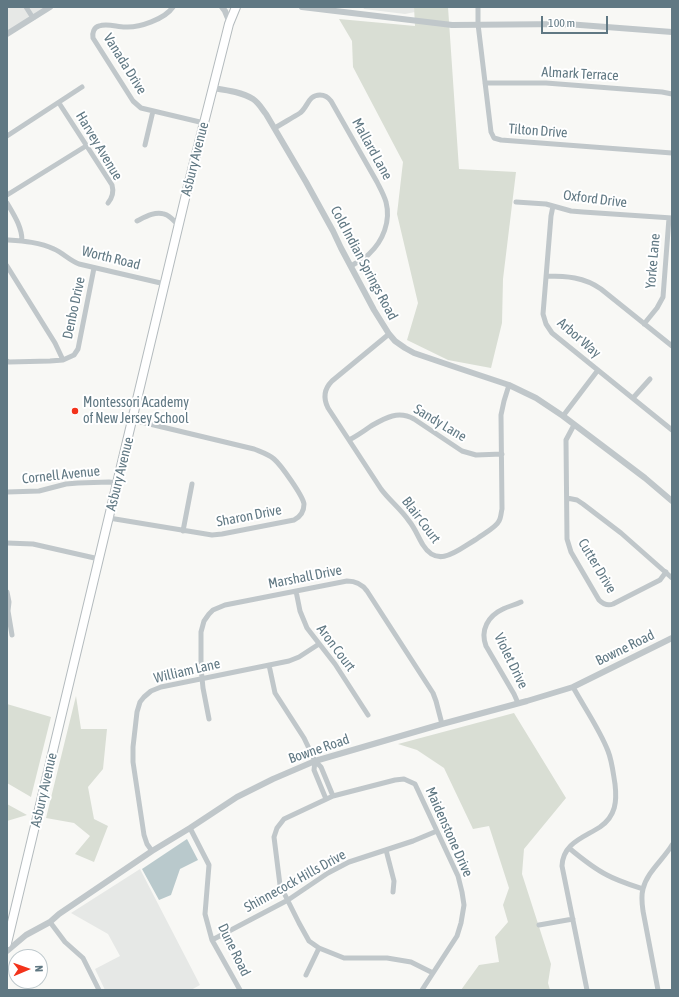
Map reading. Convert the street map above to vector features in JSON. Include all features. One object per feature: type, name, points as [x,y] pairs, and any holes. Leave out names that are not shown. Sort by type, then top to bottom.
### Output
[{"type":"main road","name":"Asbury Avenue","points":[[7,943],[204,123],[230,23],[236,7]]},
{"type":"street","points":[[26,7],[33,18]]},
{"type":"street","points":[[7,34],[50,7]]},
{"type":"street","name":"Vanada Drive","points":[[173,7],[169,12],[160,18],[140,26],[126,27],[102,25],[96,27],[93,33],[94,40],[135,104],[141,108],[204,123]]},
{"type":"street","points":[[222,7],[230,23]]},
{"type":"street","points":[[302,7],[452,25],[567,24],[672,32]]},
{"type":"street","name":"Tilton Drive","points":[[478,7],[478,24],[485,83],[491,132],[494,138],[501,140],[672,153]]},
{"type":"street","name":"Almark Terrace","points":[[485,83],[546,83],[672,94]]},
{"type":"street","points":[[7,136],[82,88]]},
{"type":"street","name":"Cold Indian Springs Road","points":[[213,88],[233,92],[253,99],[266,114],[314,196],[388,334],[405,348],[414,353],[509,385],[536,398],[563,416],[645,478],[672,501]]},
{"type":"street","name":"Mallard Lane","points":[[275,128],[300,112],[313,96],[326,96],[331,101],[373,175],[386,202],[386,225],[380,242],[368,255],[351,266]]},
{"type":"street","name":"Harvey Avenue","points":[[59,103],[112,185],[112,195],[108,203]]},
{"type":"street","points":[[145,145],[154,111]]},
{"type":"street","points":[[7,195],[86,146]]},
{"type":"street","name":"Oxford Drive","points":[[516,202],[546,204],[577,211],[671,218]]},
{"type":"street","points":[[7,203],[22,233],[22,241]]},
{"type":"street","name":"Arbor Way","points":[[553,206],[543,314],[546,324],[552,333],[672,430]]},
{"type":"street","points":[[136,221],[154,213],[163,213],[179,226]]},
{"type":"street","name":"Yorke Lane","points":[[644,324],[657,308],[662,297],[671,218]]},
{"type":"street","name":"Worth Road","points":[[7,240],[39,244],[53,248],[75,262],[94,268],[165,284]]},
{"type":"street","points":[[7,266],[55,343],[63,360],[7,361]]},
{"type":"street","name":"Denbo Drive","points":[[63,360],[74,355],[78,349],[94,268]]},
{"type":"street","points":[[547,276],[574,278],[591,283],[601,289],[672,346]]},
{"type":"street","name":"Blair Court","points":[[388,334],[332,380],[326,390],[325,399],[326,403],[381,489],[409,520],[426,550],[433,555],[441,557],[450,555],[500,521],[502,509],[501,415],[509,385]]},
{"type":"street","points":[[563,416],[598,370]]},
{"type":"street","points":[[634,398],[650,379]]},
{"type":"street","name":"Sandy Lane","points":[[350,440],[385,418],[394,415],[405,415],[414,419],[462,451],[476,455],[502,454]]},
{"type":"street","name":"Sharon Drive","points":[[109,518],[208,535],[218,535],[294,520],[300,516],[303,510],[303,500],[283,469],[276,460],[264,453],[254,449],[133,420]]},
{"type":"street","name":"Cutter Drive","points":[[574,425],[566,440],[567,539],[569,549],[599,600],[606,604],[613,604],[660,580],[666,572]]},
{"type":"street","name":"Cornell Avenue","points":[[7,492],[39,491],[78,482],[118,483]]},
{"type":"street","points":[[183,531],[192,484]]},
{"type":"street","points":[[567,498],[577,500],[583,504],[621,533],[672,578]]},
{"type":"street","points":[[7,543],[33,544],[99,559]]},
{"type":"street","name":"Marshall Drive","points":[[209,719],[202,679],[201,632],[204,621],[209,614],[213,610],[224,605],[347,580],[356,582],[363,586],[367,591],[433,693],[442,724]]},
{"type":"street","name":"Aron Court","points":[[296,591],[303,622],[335,664],[368,715]]},
{"type":"street","points":[[7,592],[8,612],[12,635]]},
{"type":"street","name":"Violet Drive","points":[[518,703],[486,646],[484,634],[485,626],[492,615],[521,602]]},
{"type":"street","name":"Bowne Road","points":[[7,950],[26,934],[50,922],[59,914],[152,851],[237,797],[273,779],[315,761],[573,687],[672,638]]},
{"type":"street","name":"William Lane","points":[[152,851],[144,835],[133,762],[133,747],[138,707],[147,693],[156,688],[295,659],[319,644]]},
{"type":"street","points":[[269,665],[275,693],[304,738],[315,761],[322,767],[334,796]]},
{"type":"street","points":[[573,687],[608,751],[613,768],[616,796],[616,804],[607,820],[574,842],[565,853],[562,866],[587,990]]},
{"type":"street","points":[[315,761],[314,770],[326,799]]},
{"type":"street","name":"Maidenstone Drive","points":[[422,990],[457,936],[464,905],[458,876],[415,784],[404,779],[395,780],[334,796],[284,819],[277,828],[274,837],[280,885],[309,941],[319,948],[344,958],[387,958],[411,962],[433,973]]},
{"type":"street","name":"Dune Road","points":[[190,828],[209,865],[205,914],[212,940],[240,990]]},
{"type":"street","name":"Shinnecock Hills Drive","points":[[212,940],[288,900],[335,869],[350,862],[413,841],[437,830]]},
{"type":"street","points":[[658,990],[643,911],[643,889],[650,874],[672,845]]},
{"type":"street","points":[[569,848],[608,876],[643,889]]},
{"type":"street","points":[[386,850],[394,881],[393,892]]},
{"type":"street","points":[[539,925],[573,919]]},
{"type":"street","points":[[50,922],[65,942],[83,958],[99,990]]},
{"type":"street","points":[[306,974],[319,948]]},
{"type":"shaded area","points":[[7,7],[51,7],[7,35]]},
{"type":"shaded area","points":[[363,7],[414,7],[415,12],[405,14],[364,9]]},
{"type":"shaded area","points":[[414,7],[448,7],[459,169],[516,172],[503,279],[502,323],[491,368],[448,360],[407,340],[418,303],[397,214],[403,162],[353,67],[352,41],[339,19],[415,26]]},
{"type":"shaded area","points":[[76,696],[81,729],[107,729],[103,769],[88,787],[94,819],[108,826],[94,862],[75,854],[90,836],[74,823],[46,818]]},
{"type":"shaded area","points":[[7,704],[51,717],[31,797],[7,783]]},
{"type":"shaded area","points":[[514,713],[566,798],[524,849],[522,874],[551,964],[548,983],[550,990],[461,990],[479,965],[499,962],[495,937],[508,922],[503,905],[509,888],[489,826],[473,829],[444,768],[417,750],[398,744]]},
{"type":"shaded area","points":[[7,804],[27,815],[7,821]]},
{"type":"shaded area","points":[[187,839],[198,860],[180,869],[171,895],[159,900],[142,869]]},
{"type":"shaded area","points":[[140,869],[200,985],[191,990],[105,990],[95,969],[120,956],[108,934],[71,913]]},
{"type":"place","name":"Montessori Academy of New Jersey School","points":[[75,411]]}]
